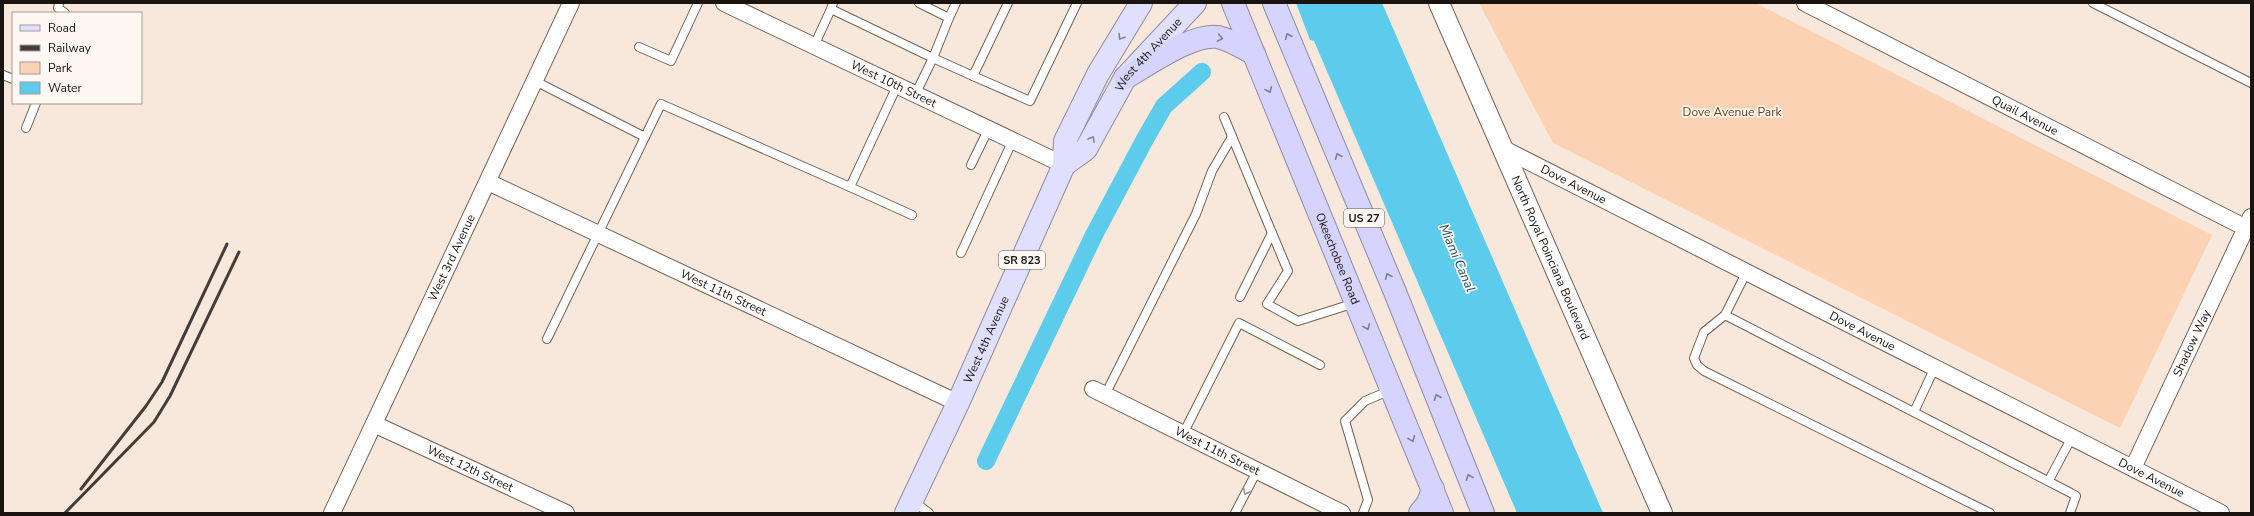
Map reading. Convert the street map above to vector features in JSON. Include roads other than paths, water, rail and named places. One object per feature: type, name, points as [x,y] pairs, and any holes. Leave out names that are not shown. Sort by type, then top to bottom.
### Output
[{"type":"highway","name":"Okeechobee Road","points":[[1233,3],[1442,513]]},
{"type":"highway","name":"US 27","points":[[1274,3],[1395,292],[1483,513]]},
{"type":"highway","points":[[1125,78],[1199,38],[1216,37],[1230,40],[1254,54]]},
{"type":"highway","points":[[1420,513],[1428,503],[1433,489]]},
{"type":"main road","name":"West 4th Avenue","points":[[916,509],[958,403],[1064,165],[1065,142],[1098,74],[1141,3]]},
{"type":"main road","name":"West 4th Avenue","points":[[1064,165],[1086,149],[1125,78],[1195,3]]},
{"type":"street","name":"West 3rd Avenue","points":[[332,513],[571,3]]},
{"type":"street","name":"West 10th Street","points":[[724,3],[1012,142],[1064,165]]},
{"type":"street","name":"North Royal Poinciana Boulevard","points":[[1439,3],[1662,513]]},
{"type":"street","name":"Quail Avenue","points":[[1805,3],[2248,223]]},
{"type":"street","name":"Dove Avenue","points":[[1504,149],[1747,271],[2221,513]]},
{"type":"street","name":"West 11th Street","points":[[488,182],[958,403]]},
{"type":"street","name":"Shadow Way","points":[[2133,468],[2248,223]]},
{"type":"street","name":"West 11th Street","points":[[1099,392],[1342,513]]},
{"type":"street","name":"West 12th Street","points":[[374,424],[566,513]]},
{"type":"lane","points":[[59,3],[58,8],[64,12]]},
{"type":"lane","points":[[639,47],[671,61],[698,3]]},
{"type":"lane","points":[[919,3],[949,18]]},
{"type":"lane","points":[[915,95],[956,3]]},
{"type":"lane","points":[[973,76],[1008,3]]},
{"type":"lane","points":[[814,46],[832,6],[932,58],[1030,101],[1077,3]]},
{"type":"lane","points":[[2093,3],[2251,83]]},
{"type":"lane","points":[[535,81],[645,137]]},
{"type":"lane","points":[[850,187],[897,86]]},
{"type":"lane","points":[[26,128],[36,104]]},
{"type":"lane","points":[[547,339],[661,104],[912,215]]},
{"type":"lane","points":[[1224,117],[1288,271],[1268,304],[1298,322],[1357,303]]},
{"type":"lane","points":[[971,165],[988,130]]},
{"type":"lane","points":[[1099,392],[1196,214],[1212,171],[1232,137]]},
{"type":"lane","points":[[961,253],[1012,142]]},
{"type":"lane","points":[[1240,296],[1272,233]]},
{"type":"lane","points":[[1747,271],[1725,315],[1704,332],[1694,358],[1697,365],[1704,371],[1990,513]]},
{"type":"lane","points":[[1725,315],[2050,480],[2076,496],[2070,513]]},
{"type":"lane","points":[[1183,434],[1239,323],[1320,365]]},
{"type":"lane","points":[[1914,412],[1935,367]]},
{"type":"lane","points":[[1363,513],[1368,500],[1345,421],[1365,401],[1392,390]]},
{"type":"lane","points":[[2050,480],[2072,437]]},
{"type":"lane","points":[[1235,513],[1257,471]]},
{"type":"water","name":"Miami Canal","points":[[1296,3],[1382,3],[1603,513],[1517,513],[1314,41],[1310,40]]},
{"type":"waterway","points":[[986,461],[1094,235],[1145,139],[1164,106],[1202,72]]},
{"type":"railway","points":[[81,489],[146,406],[162,382],[227,244]]},
{"type":"railway","points":[[65,513],[154,422],[170,396],[239,252]]},
{"type":"park label","name":"Dove Avenue Park","points":[[1732,112]]}]
